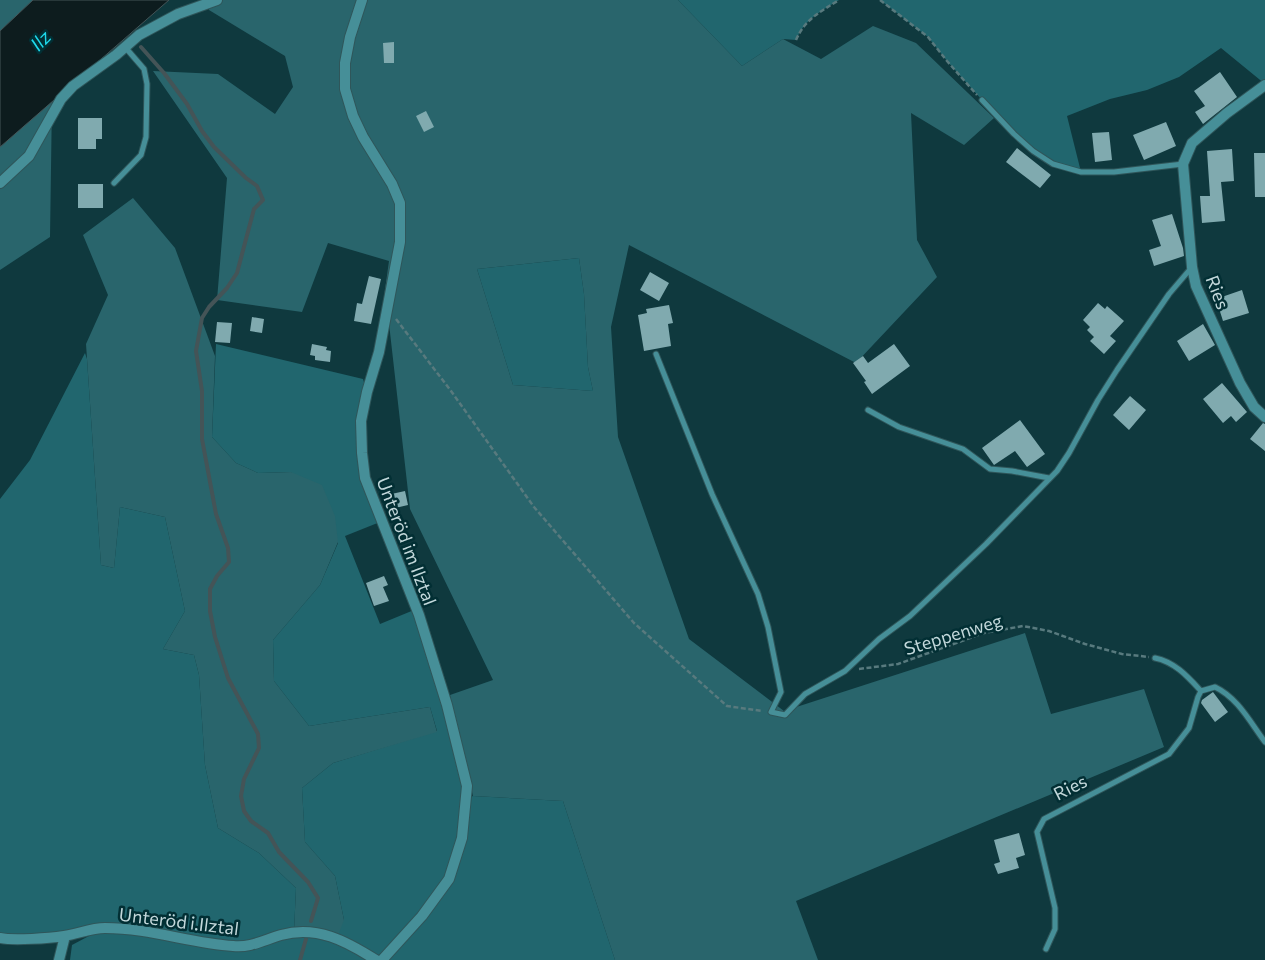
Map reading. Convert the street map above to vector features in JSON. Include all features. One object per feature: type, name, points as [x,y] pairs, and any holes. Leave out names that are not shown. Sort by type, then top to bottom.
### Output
[{"type":"street","points":[[0,183],[29,156],[60,99],[73,86],[95,71],[139,35],[178,14],[217,0]]},
{"type":"street","name":"Unteröd im Ilztal","points":[[362,0],[350,37],[345,63],[345,89],[353,116],[363,137],[392,184],[400,204],[400,242],[395,274],[379,352],[367,392],[361,421],[365,478],[419,615],[447,705],[468,786],[462,838],[449,879],[422,916],[382,960]]},
{"type":"street","points":[[1183,164],[1192,143],[1227,113],[1265,85]]},
{"type":"street","name":"Ries","points":[[1183,164],[1192,267],[1196,286],[1240,382],[1254,407],[1265,416]]},
{"type":"street","name":"Unteröd i.Ilztal","points":[[0,938],[65,936],[104,928],[149,931],[201,943],[235,946],[250,945],[279,936],[308,931],[336,938],[376,960]]},
{"type":"street","points":[[59,960],[65,936]]},
{"type":"lane","points":[[114,183],[141,155],[146,137],[147,84],[144,69],[124,47]]},
{"type":"lane","points":[[982,100],[1014,134],[1033,151],[1053,164],[1080,172],[1114,172],[1183,164]]},
{"type":"lane","points":[[656,354],[712,494],[758,594],[768,627],[780,692],[771,712],[784,714],[805,694],[844,671],[879,639],[910,616],[986,544],[1049,478],[1069,453],[1117,370],[1169,294],[1192,267]]},
{"type":"lane","points":[[868,410],[899,427],[963,449],[990,468],[1049,478]]},
{"type":"lane","points":[[1155,658],[1167,661],[1174,666],[1201,692],[1215,687],[1226,692],[1265,742]]},
{"type":"lane","name":"Ries","points":[[1046,949],[1056,929],[1056,915],[1037,832],[1044,819],[1169,754],[1189,728],[1201,692]]},
{"type":"path","points":[[796,40],[801,28],[814,15],[839,0]]},
{"type":"path","points":[[880,0],[928,37],[947,62],[982,100]]},
{"type":"path","points":[[387,306],[534,507],[634,622],[727,706],[771,712]]},
{"type":"path","name":"Steppenweg","points":[[844,671],[898,664],[984,633],[1023,626],[1049,631],[1122,654],[1155,658]]},
{"type":"shaded area","points":[[0,0],[33,0],[0,31]]},
{"type":"shaded area","points":[[209,0],[678,0],[742,66],[783,39],[821,59],[873,26],[916,43],[994,118],[964,145],[911,113],[917,240],[937,277],[856,363],[629,245],[611,327],[618,437],[689,639],[784,711],[1025,633],[1051,714],[1144,689],[1164,747],[796,901],[818,960],[615,960],[563,801],[473,796],[450,695],[493,680],[410,509],[387,306],[383,304],[389,261],[328,243],[302,312],[217,300],[227,178],[153,71],[218,74],[275,114],[293,87],[285,56],[209,10]],"holes":[[[579,258],[584,294],[588,367],[593,391],[513,385],[477,269]]]},
{"type":"shaded area","points":[[678,0],[839,0],[819,12],[809,21],[796,40],[783,39],[742,66]]},
{"type":"shaded area","points":[[880,0],[1265,0],[1265,84],[1221,48],[1179,77],[1147,90],[1110,99],[1067,116],[1081,172],[1053,164],[1033,151],[982,100],[928,37]]},
{"type":"shaded area","points":[[52,100],[50,237],[0,270],[0,147]]},
{"type":"shaded area","points":[[133,198],[175,248],[215,356],[212,437],[236,463],[258,473],[291,472],[322,485],[335,516],[338,542],[320,585],[273,640],[274,681],[309,726],[430,707],[437,732],[333,763],[302,788],[305,842],[335,876],[344,920],[337,938],[294,932],[296,888],[259,853],[218,828],[205,765],[199,675],[194,655],[163,649],[185,611],[165,517],[120,507],[114,568],[101,565],[86,344],[108,295],[83,235]]},
{"type":"shaded area","points":[[579,258],[584,294],[588,367],[593,391],[513,385],[477,269]]},
{"type":"shaded area","points":[[216,344],[363,379],[367,392],[362,454],[380,522],[345,536],[380,624],[414,610],[419,615],[467,798],[473,796],[563,801],[615,960],[70,960],[72,945],[102,929],[0,938],[0,499],[30,460],[85,353],[87,359],[101,565],[114,568],[120,507],[165,517],[185,611],[163,649],[194,655],[199,675],[205,765],[218,828],[259,853],[296,888],[294,932],[344,920],[335,876],[305,842],[302,788],[333,763],[437,731],[430,707],[309,726],[274,681],[273,640],[320,585],[338,543],[291,472],[258,473],[236,463],[212,437]]},
{"type":"water","name":"Ilz","points":[[33,0],[169,0],[0,147],[0,31]]},
{"type":"building","points":[[394,42],[394,63],[384,63],[383,43]]},
{"type":"building","points":[[1220,72],[1237,97],[1203,124],[1195,112],[1205,106],[1194,91]]},
{"type":"building","points":[[426,111],[434,127],[424,132],[416,116]]},
{"type":"building","points":[[78,118],[102,118],[102,139],[96,139],[96,149],[78,149]]},
{"type":"building","points":[[1166,122],[1176,146],[1144,160],[1133,135]]},
{"type":"building","points":[[1109,132],[1112,160],[1095,162],[1092,133]]},
{"type":"building","points":[[1017,148],[1051,175],[1040,188],[1006,162]]},
{"type":"building","points":[[1232,149],[1234,181],[1221,182],[1225,221],[1202,223],[1200,196],[1210,196],[1207,151]]},
{"type":"building","points":[[1254,153],[1265,153],[1265,197],[1255,197]]},
{"type":"building","points":[[78,184],[103,184],[103,208],[78,208]]},
{"type":"building","points":[[1172,214],[1184,256],[1154,266],[1149,250],[1161,246],[1152,220]]},
{"type":"building","points":[[650,272],[669,283],[659,301],[640,290]]},
{"type":"building","points":[[369,276],[381,279],[371,324],[354,321],[357,303],[362,304]]},
{"type":"building","points":[[1242,290],[1249,313],[1223,321],[1216,299]]},
{"type":"building","points":[[1098,303],[1105,309],[1107,306],[1124,321],[1110,336],[1116,341],[1104,354],[1090,341],[1094,337],[1087,330],[1090,327],[1083,320]]},
{"type":"building","points":[[669,305],[673,323],[668,324],[671,346],[644,351],[638,315],[647,313],[646,309]]},
{"type":"building","points":[[252,317],[264,319],[262,333],[250,331]]},
{"type":"building","points":[[217,322],[232,323],[230,343],[215,342]]},
{"type":"building","points":[[1203,324],[1215,345],[1189,361],[1177,341]]},
{"type":"building","points":[[312,344],[327,347],[326,350],[331,351],[330,362],[315,360],[315,356],[310,355]]},
{"type":"building","points":[[894,344],[910,366],[872,394],[864,382],[866,381],[853,363],[863,356],[868,363]]},
{"type":"building","points":[[1222,383],[1247,412],[1236,422],[1231,416],[1223,423],[1203,399]]},
{"type":"building","points":[[1130,396],[1146,410],[1129,430],[1113,415]]},
{"type":"building","points":[[1020,420],[1045,454],[1027,467],[1015,451],[994,465],[982,448]]},
{"type":"building","points":[[1263,423],[1265,424],[1265,451],[1250,439]]},
{"type":"building","points":[[405,491],[408,505],[391,509],[387,495]]},
{"type":"building","points":[[384,576],[388,585],[383,587],[389,601],[374,606],[366,583]]},
{"type":"building","points":[[1213,692],[1228,712],[1215,722],[1201,703],[1202,700]]},
{"type":"building","points":[[1019,833],[1025,855],[1016,858],[1019,868],[998,874],[994,864],[1000,862],[994,840]]},
{"type":"waterway","points":[[141,47],[164,73],[187,104],[202,131],[214,147],[257,186],[263,200],[254,209],[237,273],[202,318],[196,351],[202,391],[202,439],[216,514],[228,548],[229,562],[217,576],[210,589],[210,611],[215,637],[228,678],[258,734],[259,748],[244,779],[241,796],[244,811],[251,821],[268,833],[279,852],[308,882],[318,898],[311,921]]},
{"type":"waterway","points":[[300,960],[306,939]]}]
